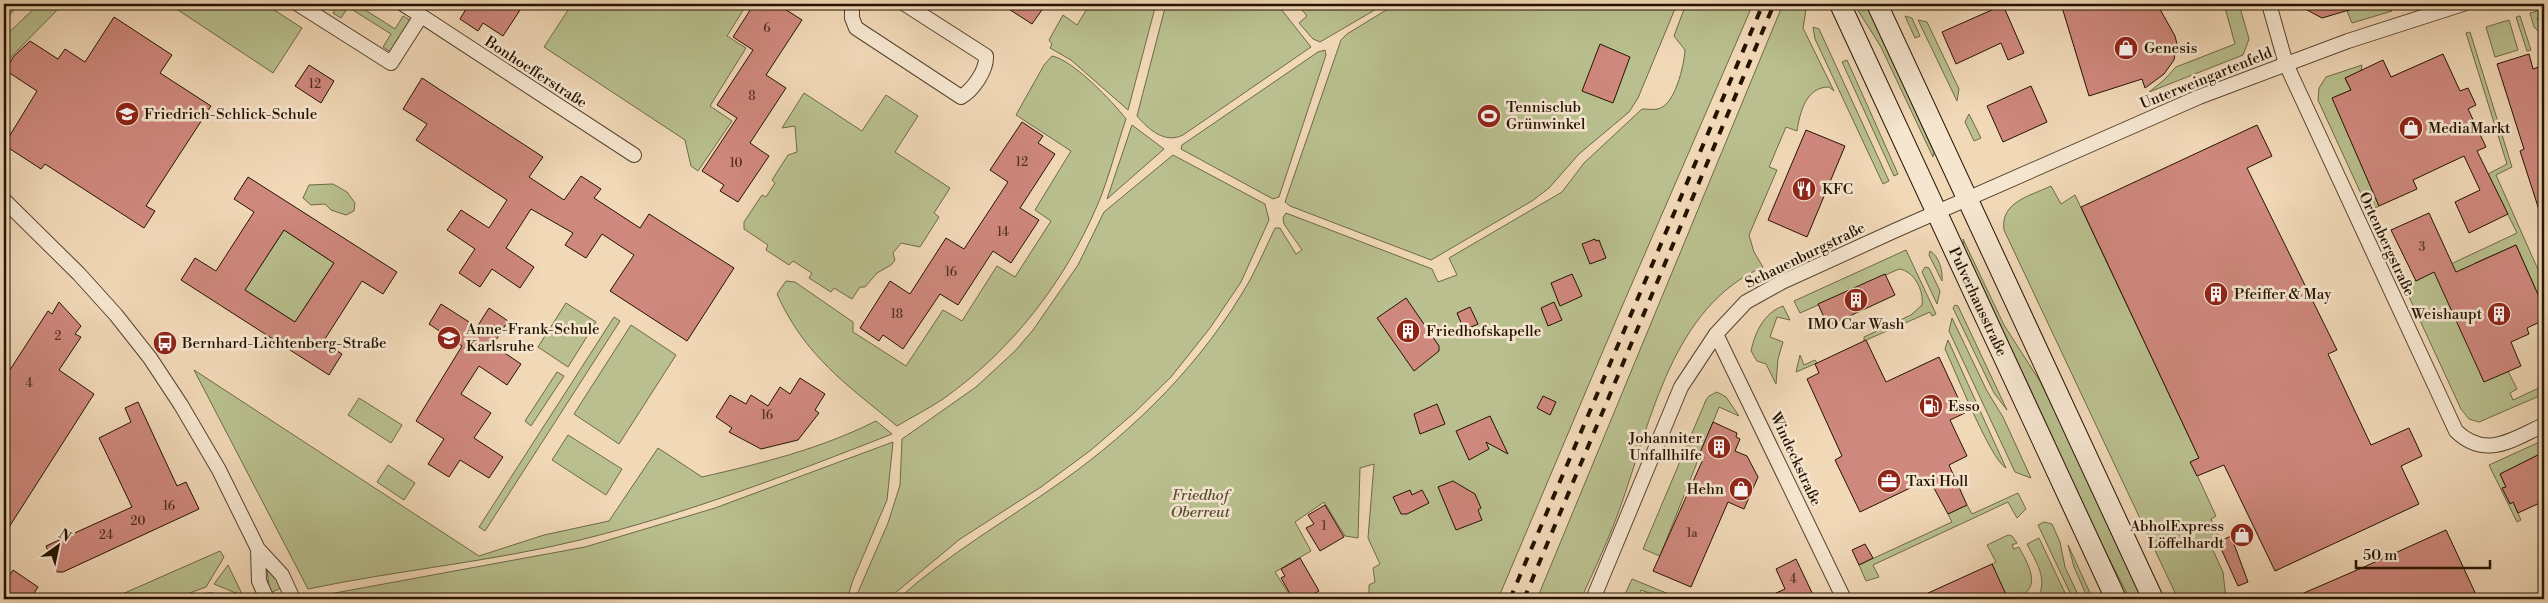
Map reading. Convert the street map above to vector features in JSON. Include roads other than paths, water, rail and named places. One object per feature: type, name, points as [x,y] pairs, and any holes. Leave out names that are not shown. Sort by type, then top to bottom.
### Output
[{"type":"main road","name":"Pulverhausstraße","points":[[1840,4],[1935,213],[1965,272],[2116,599]]},
{"type":"main road","points":[[1877,4],[2154,599]]},
{"type":"street","points":[[298,4],[391,63],[421,16]]},
{"type":"street","name":"Bonhoefferstraße","points":[[403,4],[634,155]]},
{"type":"street","points":[[852,4],[852,18],[856,28],[961,97],[969,92],[987,64],[986,56],[905,4]]},
{"type":"street","name":"Ortenbergstraße","points":[[2268,4],[2286,64],[2456,431],[2474,443],[2493,446],[2544,424]]},
{"type":"street","name":"Unterweingartenfeld","points":[[1968,199],[2158,114],[2286,64],[2463,4]]},
{"type":"street","name":"Schauenburgstraße","points":[[1593,599],[1681,387],[1716,334],[1746,302],[1782,282],[1968,199]]},
{"type":"street","points":[[4,200],[116,315],[150,358],[181,405],[219,470],[258,549],[282,575],[293,599]]},
{"type":"street","name":"Windeckstraße","points":[[1716,334],[1844,599]]},
{"type":"street","points":[[258,549],[259,581],[267,599]]},
{"type":"railway","points":[[1510,599],[1763,4]]},
{"type":"railway","points":[[1524,599],[1774,4]]},
{"type":"place","name":"Genesis","points":[[2126,48]]},
{"type":"place","name":"Friedrich-Schlick-Schule","points":[[127,114]]},
{"type":"place","name":"Tennisclub Grünwinkel","points":[[1489,116]]},
{"type":"place","name":"MediaMarkt","points":[[2411,128]]},
{"type":"place","name":"KFC","points":[[1804,189]]},
{"type":"place","name":"Pfeiffer & May","points":[[2216,294]]},
{"type":"place","name":"IMO Car Wash","points":[[1856,300]]},
{"type":"place","name":"Weishaupt","points":[[2499,314]]},
{"type":"place","name":"Friedhofskapelle","points":[[1408,331]]},
{"type":"place","name":"Anne-Frank-Schule Karlsruhe","points":[[449,338]]},
{"type":"place","name":"Bernhard-Lichtenberg-Straße","points":[[165,343]]},
{"type":"place","name":"Esso","points":[[1931,406]]},
{"type":"place","name":"Johanniter Unfallhilfe","points":[[1719,447]]},
{"type":"place","name":"Taxi Holl","points":[[1889,481]]},
{"type":"place","name":"Hehn","points":[[1741,489]]},
{"type":"place","name":"AbholExpress Löffelhardt","points":[[2242,535]]},
{"type":"park label","name":"Friedhof Oberreut","points":[[1200,504]]}]
